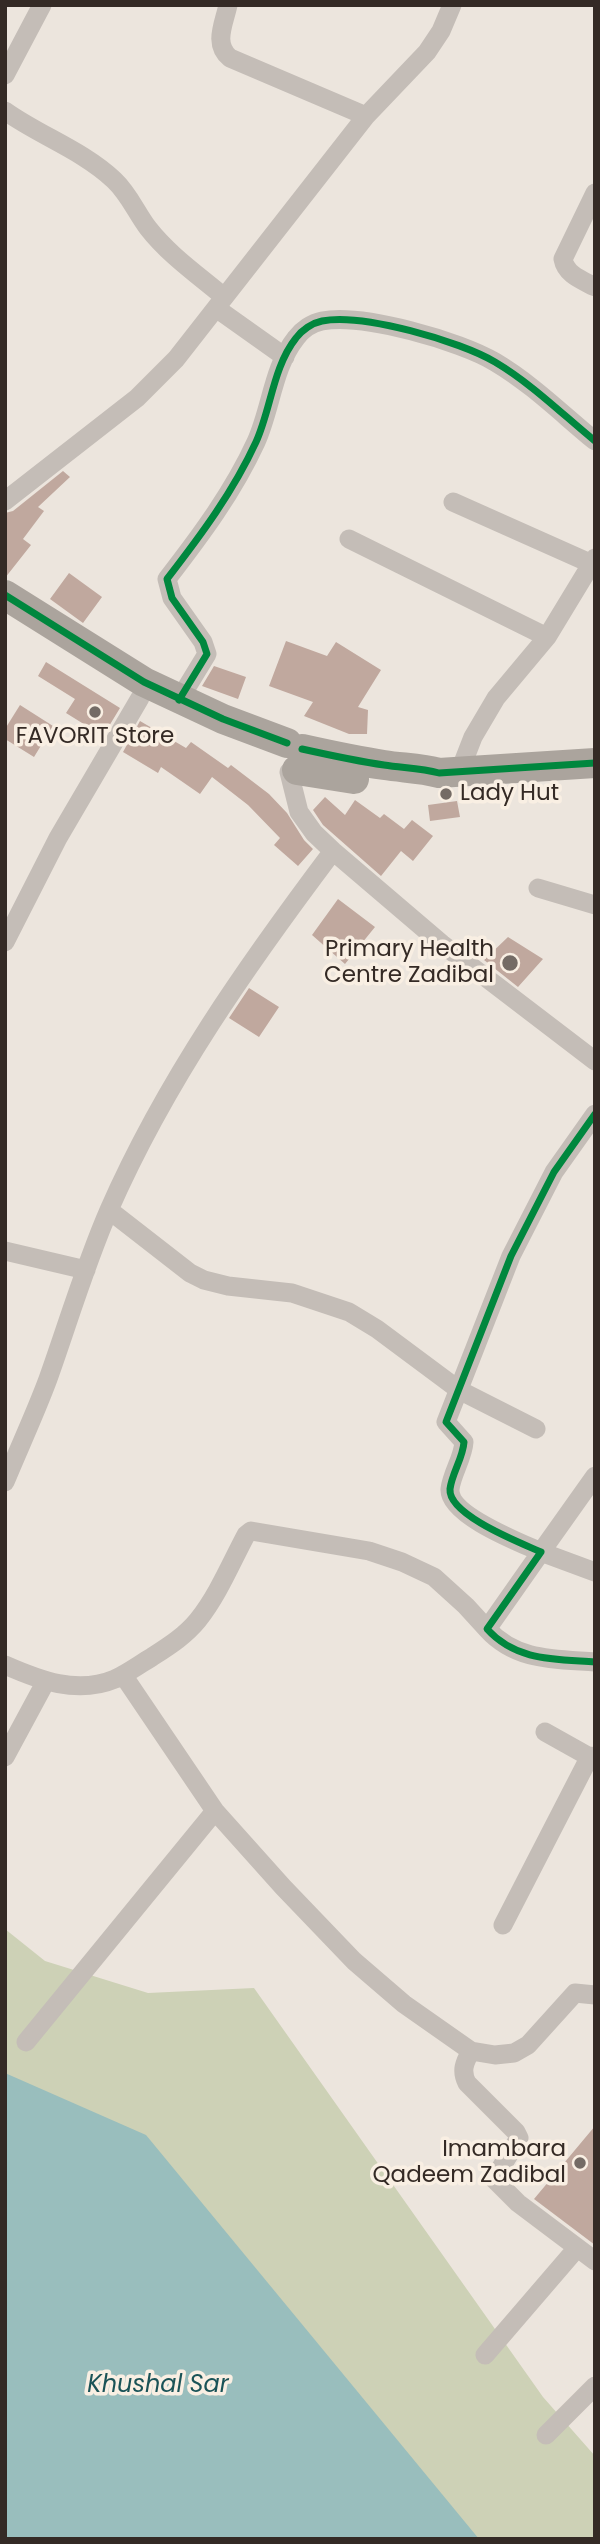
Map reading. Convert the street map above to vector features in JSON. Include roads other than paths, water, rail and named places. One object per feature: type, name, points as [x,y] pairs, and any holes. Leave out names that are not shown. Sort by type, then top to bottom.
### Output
[{"type":"highway","points":[[5,595],[144,682],[290,758]]},
{"type":"highway","points":[[5,613],[141,698],[216,736],[290,758],[339,758],[449,773],[595,763]]},
{"type":"street","points":[[5,75],[42,5]]},
{"type":"street","points":[[228,5],[219,43],[222,52],[230,58],[366,116]]},
{"type":"street","points":[[5,501],[137,398],[176,359],[366,116],[427,52],[442,32],[452,5]]},
{"type":"street","points":[[5,111],[104,171],[127,194],[149,229],[165,246],[220,302],[285,356]]},
{"type":"street","points":[[595,193],[564,259],[565,267],[572,274],[595,287]]},
{"type":"street","points":[[179,700],[207,654],[204,642],[172,598],[167,579],[207,528],[242,471],[257,439],[285,356],[305,329],[325,320],[367,322],[436,339],[493,360],[544,397],[595,440]]},
{"type":"street","points":[[449,773],[496,698],[547,637],[593,561],[453,502]]},
{"type":"street","points":[[349,539],[547,637]]},
{"type":"street","points":[[5,942],[58,838],[141,698]]},
{"type":"street","points":[[290,758],[299,812],[314,833],[442,944],[595,1061]]},
{"type":"street","points":[[5,1482],[47,1381],[109,1210],[134,1158],[198,1042],[241,975],[333,851]]},
{"type":"street","points":[[537,888],[595,905]]},
{"type":"street","points":[[595,1114],[554,1172],[520,1238],[499,1283],[446,1422],[464,1441],[450,1490],[454,1502],[493,1530],[595,1572]]},
{"type":"street","points":[[109,1210],[190,1273],[228,1286],[292,1293],[349,1312],[377,1329],[459,1390],[536,1429]]},
{"type":"street","points":[[5,1251],[86,1270]]},
{"type":"street","points":[[487,1629],[595,1476]]},
{"type":"street","points":[[5,1665],[62,1685],[87,1685],[123,1675],[185,1636],[200,1618],[246,1535],[251,1531],[369,1551],[402,1562],[434,1577],[467,1606],[500,1644],[528,1655],[595,1662]]},
{"type":"street","points":[[123,1675],[215,1811],[354,1961],[404,2004],[471,2051],[495,2055],[514,2053],[528,2045],[575,1993],[595,1995]]},
{"type":"street","points":[[5,1757],[46,1681]]},
{"type":"street","points":[[503,1925],[592,1758],[545,1732]]},
{"type":"street","points":[[26,2042],[215,1811]]},
{"type":"street","points":[[471,2051],[463,2074],[467,2083],[519,2138],[494,2179],[518,2203],[595,2261]]},
{"type":"street","points":[[485,2355],[577,2248]]},
{"type":"street","points":[[546,2435],[595,2386]]},
{"type":"water","name":"Khushal Sar","points":[[5,2073],[146,2135],[479,2539],[5,2539]]},
{"type":"place","name":"FAVORIT Store","points":[[95,712]]},
{"type":"place","name":"Lady Hut","points":[[446,794]]},
{"type":"place","name":"Primary Health Centre Zadibal","points":[[510,963]]},
{"type":"place","name":"Imambara Qadeem Zadibal","points":[[580,2163]]}]
